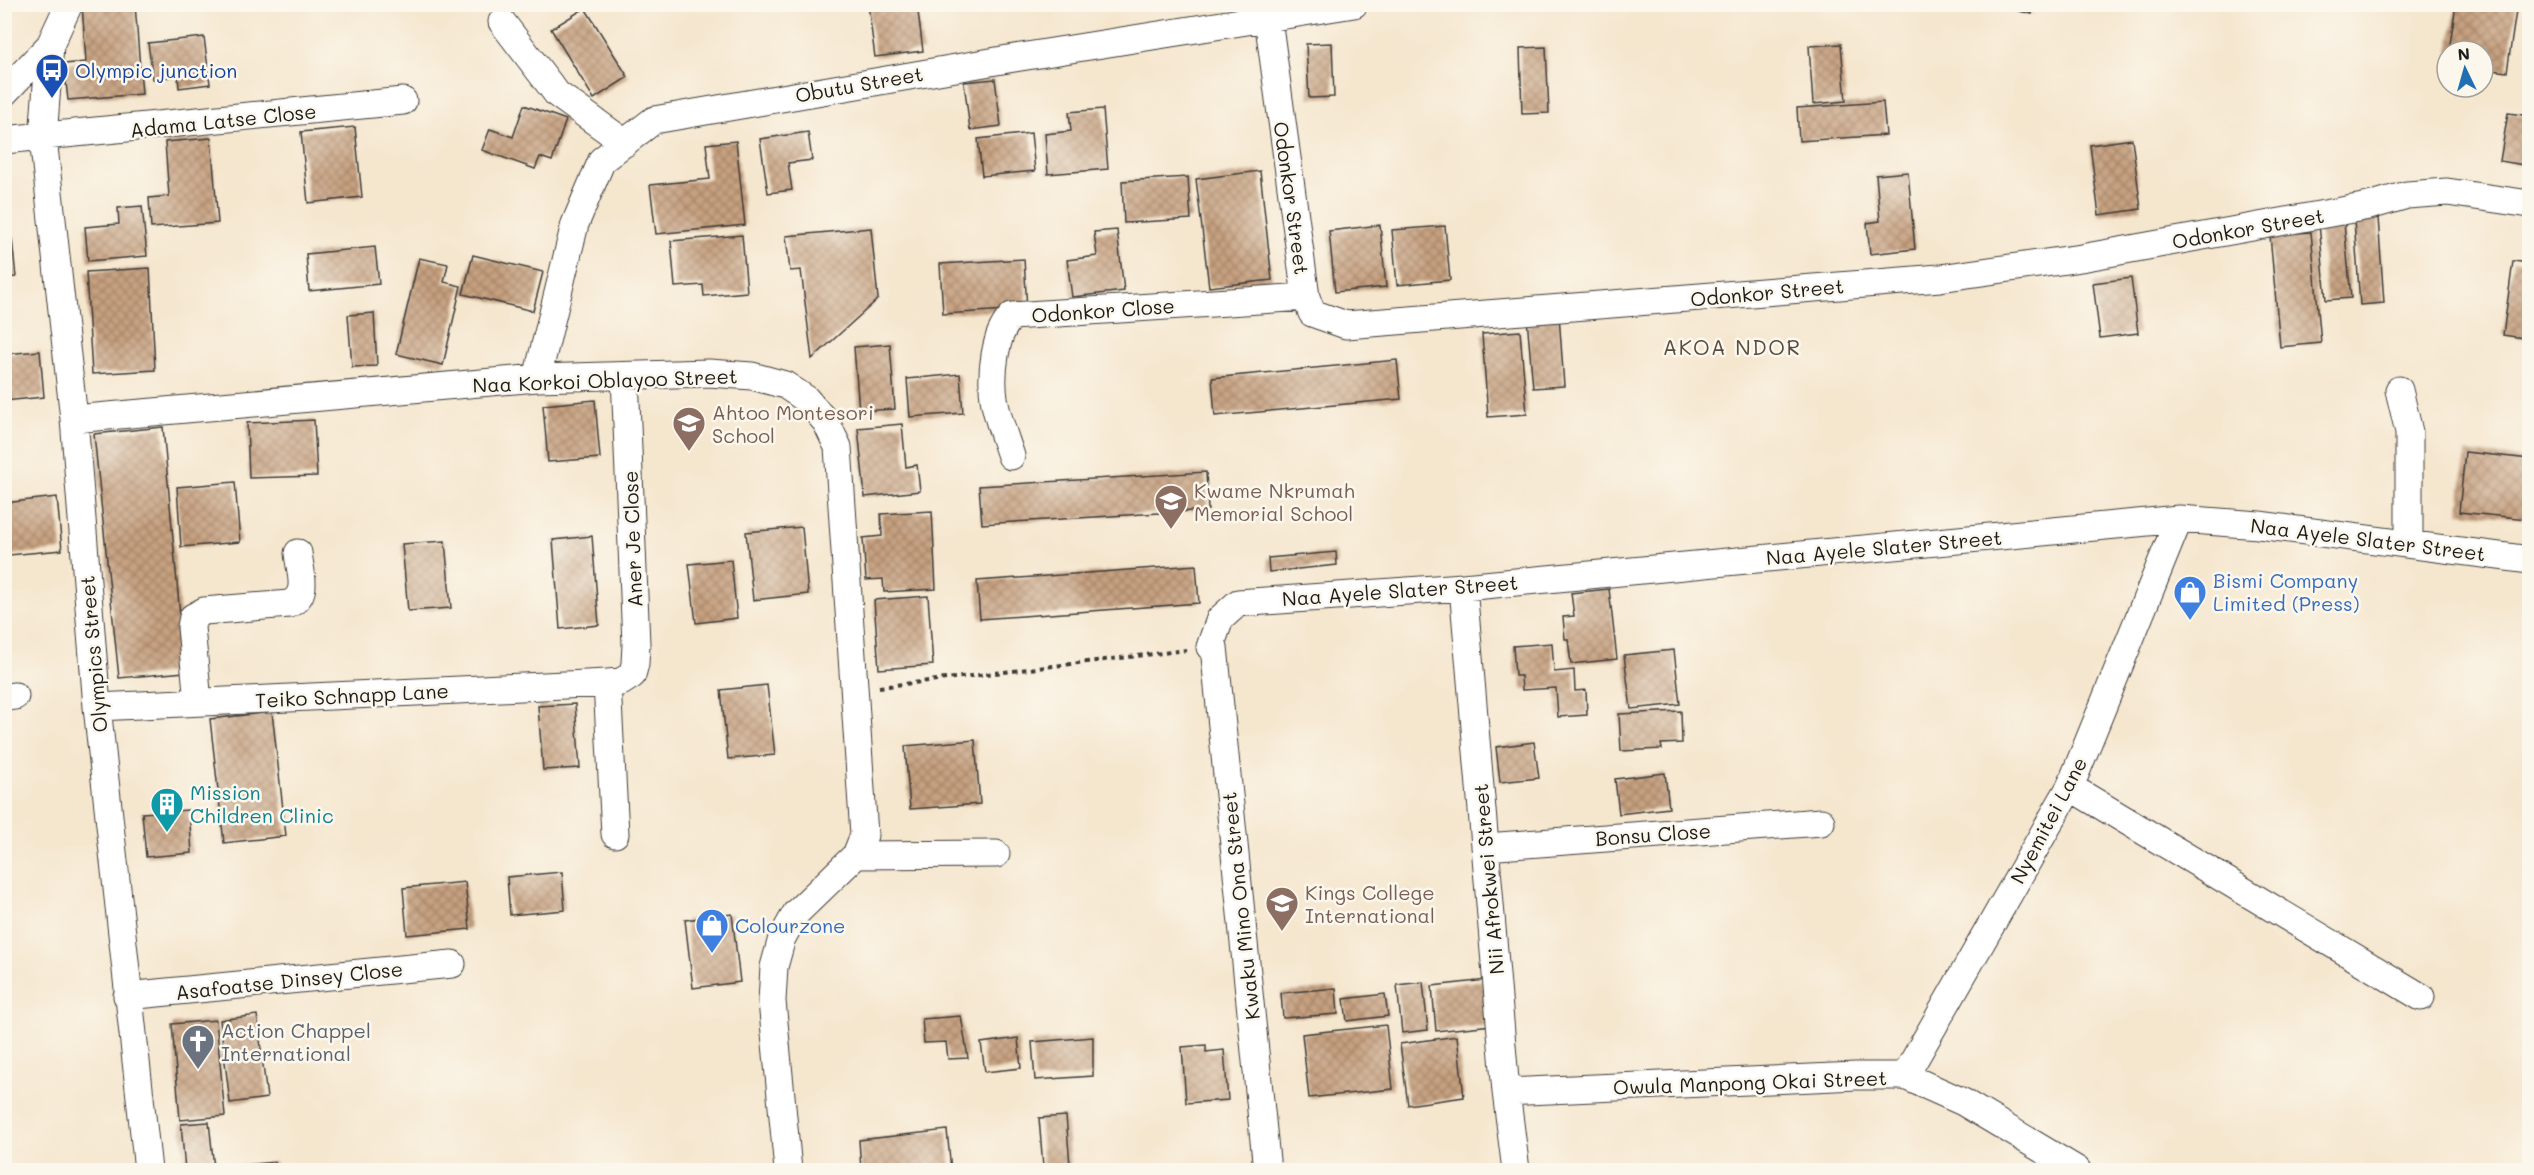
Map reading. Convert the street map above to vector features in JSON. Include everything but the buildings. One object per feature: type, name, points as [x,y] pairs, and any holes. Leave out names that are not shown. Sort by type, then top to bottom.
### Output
[{"type":"street","points":[[4,93],[50,45],[69,4]]},
{"type":"street","name":"Obutu Street","points":[[537,378],[575,224],[602,160],[654,120],[1266,10],[1354,4]]},
{"type":"street","name":"Odonkor Street","points":[[1266,10],[1306,297],[1312,313],[1346,325],[1940,279],[2081,258],[2369,206],[2407,195],[2447,192],[2529,204]]},
{"type":"street","points":[[502,22],[557,94],[625,142]]},
{"type":"street","name":"Olympics Street","points":[[50,45],[44,138],[74,419],[97,707],[127,996],[148,1170]]},
{"type":"street","name":"Adama Latse Close","points":[[4,140],[44,138],[403,101]]},
{"type":"street","name":"Odonkor Close","points":[[1011,456],[994,405],[990,380],[1002,327],[1012,316],[1306,297]]},
{"type":"street","name":"Naa Korkoi Oblayoo Street","points":[[74,419],[537,378],[709,373],[752,376],[785,385],[806,399],[826,422],[838,447],[864,835],[856,855]]},
{"type":"street","name":"Aner Je Close","points":[[607,683],[621,682],[632,675],[635,664],[625,376]]},
{"type":"street","points":[[2399,390],[2409,432],[2409,544]]},
{"type":"street","name":"Naa Ayele Slater Street","points":[[1210,647],[1220,619],[1238,603],[1463,587],[2179,519],[2259,525],[2529,560]]},
{"type":"street","name":"Nyemitei Lane","points":[[1905,1076],[2070,787],[2179,519]]},
{"type":"street","points":[[198,702],[191,627],[193,617],[204,611],[289,604],[298,600],[303,592],[298,553]]},
{"type":"street","name":"Nii Afrokwei Street","points":[[1463,587],[1506,1092],[1516,1170]]},
{"type":"street","name":"Kwaku Mino Ona Street","points":[[1210,647],[1214,646],[1267,1170]]},
{"type":"street","points":[[607,683],[615,834]]},
{"type":"street","name":"Teiko Schnapp Lane","points":[[97,707],[607,683]]},
{"type":"street","points":[[2070,787],[2421,997]]},
{"type":"street","name":"Bonsu Close","points":[[1485,847],[1821,822]]},
{"type":"street","points":[[788,1170],[772,1001],[774,967],[782,938],[796,913],[856,855],[996,854]]},
{"type":"street","name":"Asafoatse Dinsey Close","points":[[127,996],[452,964]]},
{"type":"street","name":"Owula Manpong Okai Street","points":[[1506,1092],[1856,1076],[1905,1076],[1962,1102],[2078,1170]]},
{"type":"path","points":[[854,690],[1210,647]]},
{"type":"place","name":"Olympic junction","points":[[52,99]]},
{"type":"place","name":"Ahtoo Montesori School","points":[[689,452]]},
{"type":"place","name":"Kwame Nkrumah Memorial School","points":[[1171,530]]},
{"type":"place","name":"Bismi Company Limited (Press)","points":[[2190,621]]},
{"type":"place","name":"Mission Children Clinic","points":[[167,833]]},
{"type":"place","name":"Kings College International","points":[[1282,932]]},
{"type":"place","name":"Colourzone","points":[[712,954]]},
{"type":"place","name":"Action Chappel International","points":[[198,1070]]},
{"type":"district","name":"AKOA NDOR","points":[[1732,346]]}]
